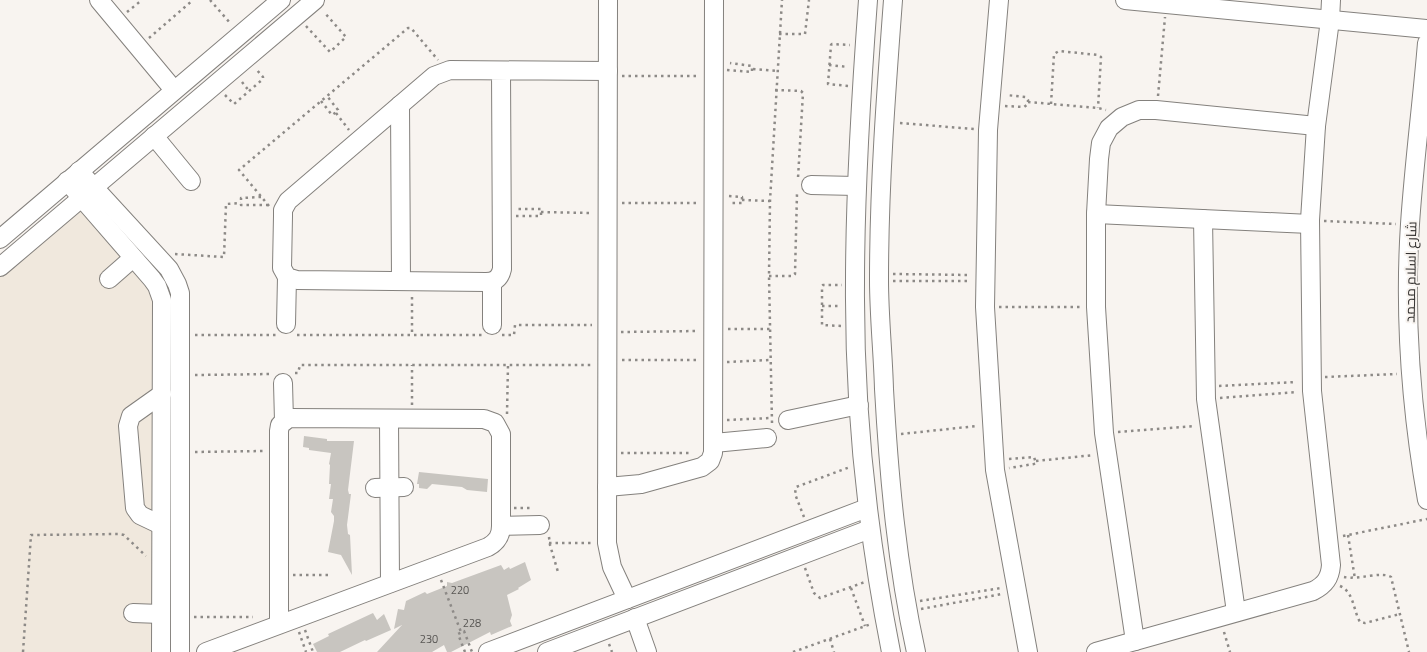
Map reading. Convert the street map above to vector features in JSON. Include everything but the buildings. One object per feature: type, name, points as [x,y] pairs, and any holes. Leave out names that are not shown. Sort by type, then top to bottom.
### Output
[{"type":"street","points":[[99,0],[174,90]]},
{"type":"street","points":[[0,239],[281,0]]},
{"type":"street","points":[[0,267],[314,0]]},
{"type":"street","points":[[608,0],[607,543],[612,567],[627,599]]},
{"type":"street","points":[[607,488],[641,484],[702,467],[710,462],[713,448],[714,420],[714,0]]},
{"type":"street","points":[[868,0],[856,186],[856,326],[860,429],[867,508],[877,578],[891,652]]},
{"type":"street","points":[[893,0],[884,122],[879,277],[894,521],[916,652]]},
{"type":"street","points":[[999,0],[988,130],[985,307],[995,465],[1015,588],[1028,652]]},
{"type":"street","points":[[1125,0],[1427,29]]},
{"type":"street","points":[[1096,652],[1313,591],[1321,587],[1329,577],[1329,539],[1312,384],[1310,222],[1316,126],[1331,0]]},
{"type":"street","name":"شارع اسلام محمد","points":[[1427,43],[1423,133],[1410,224],[1408,284],[1411,373],[1415,422],[1427,500]]},
{"type":"street","points":[[289,331],[287,278],[282,268],[283,210],[288,201],[434,76],[447,71],[608,73]]},
{"type":"street","points":[[287,278],[297,280],[492,282],[500,275],[502,269],[501,71]]},
{"type":"street","points":[[400,105],[407,281]]},
{"type":"street","points":[[1135,641],[1104,433],[1096,307],[1096,214],[1101,143],[1109,128],[1122,117],[1139,110],[1156,110],[1316,126]]},
{"type":"street","points":[[154,136],[191,181]]},
{"type":"street","points":[[73,176],[88,193],[169,269],[177,284],[181,301],[180,652]]},
{"type":"street","points":[[811,185],[856,186]]},
{"type":"street","points":[[88,193],[133,258],[160,292],[162,308],[161,652]]},
{"type":"street","points":[[1096,214],[1310,222]]},
{"type":"street","points":[[1203,219],[1206,393],[1227,615]]},
{"type":"street","points":[[109,279],[133,258]]},
{"type":"street","points":[[491,332],[492,282]]},
{"type":"street","points":[[161,525],[140,515],[135,508],[128,426],[131,416],[162,386],[181,376]]},
{"type":"street","points":[[283,377],[284,421],[279,430],[279,575],[288,619]]},
{"type":"street","points":[[780,419],[859,404]]},
{"type":"street","points":[[206,652],[288,619],[494,544],[501,532],[499,428],[496,423],[484,419],[389,418],[289,418],[284,421]]},
{"type":"street","points":[[389,418],[390,583]]},
{"type":"street","points":[[860,429],[887,431]]},
{"type":"street","points":[[713,448],[770,434]]},
{"type":"street","points":[[488,652],[867,508]]},
{"type":"street","points":[[501,526],[540,525]]},
{"type":"street","points":[[536,634],[546,652],[870,529]]},
{"type":"street","points":[[133,613],[161,614]]},
{"type":"street","points":[[635,618],[648,652]]},
{"type":"path","points":[[138,47],[193,0]]},
{"type":"path","points":[[210,0],[240,35]]},
{"type":"path","points":[[297,15],[330,52],[346,39],[314,0]]},
{"type":"path","points":[[770,434],[780,419],[770,360],[770,201],[782,0]]},
{"type":"path","points":[[780,34],[805,34],[809,0]]},
{"type":"path","points":[[1156,110],[1166,4]]},
{"type":"path","points":[[283,222],[239,170],[410,28],[447,71]]},
{"type":"path","points":[[862,88],[828,85],[832,44],[865,46]]},
{"type":"path","points":[[1050,104],[1054,54],[1059,51],[1098,55],[1101,57],[1098,108]]},
{"type":"path","points":[[215,84],[234,104],[263,78],[246,58]]},
{"type":"path","points":[[830,65],[863,68]]},
{"type":"path","points":[[608,73],[752,66],[752,69],[777,71]]},
{"type":"path","points":[[713,69],[752,72],[752,69]]},
{"type":"path","points":[[327,96],[338,110],[336,112],[358,141]]},
{"type":"path","points":[[991,100],[1026,97],[1028,102]]},
{"type":"path","points":[[991,100],[1024,107],[1027,106],[1028,102]]},
{"type":"path","points":[[321,101],[332,114],[336,112]]},
{"type":"path","points":[[1028,102],[1098,108],[1122,117]]},
{"type":"path","points":[[884,122],[988,130]]},
{"type":"path","points":[[241,203],[241,198],[261,197]]},
{"type":"path","points":[[742,200],[770,201]]},
{"type":"path","points":[[502,212],[541,209],[541,212],[713,203]]},
{"type":"path","points":[[154,253],[224,257],[226,204],[268,205]]},
{"type":"path","points":[[502,212],[541,216],[541,212]]},
{"type":"path","points":[[1310,222],[1410,224]]},
{"type":"path","points":[[879,277],[984,278]]},
{"type":"path","points":[[879,277],[984,278]]},
{"type":"path","points":[[407,281],[412,335]]},
{"type":"path","points":[[855,285],[822,285],[822,325],[856,326]]},
{"type":"path","points":[[985,307],[1096,307]]},
{"type":"path","points":[[181,335],[289,331],[412,335],[491,332],[514,335],[515,325],[714,330],[770,329]]},
{"type":"path","points":[[181,376],[283,377],[298,373],[300,365],[508,365],[770,360]]},
{"type":"path","points":[[412,365],[412,419]]},
{"type":"path","points":[[499,428],[507,415],[508,365]]},
{"type":"path","points":[[1206,393],[1411,373]]},
{"type":"path","points":[[1206,393],[1312,384]]},
{"type":"path","points":[[714,420],[780,419]]},
{"type":"path","points":[[887,431],[992,425]]},
{"type":"path","points":[[1104,433],[1209,425]]},
{"type":"path","points":[[607,453],[713,448]]},
{"type":"path","points":[[180,452],[279,452]]},
{"type":"path","points":[[995,465],[1034,457],[1036,460],[1106,454]]},
{"type":"path","points":[[995,465],[1034,464],[1036,460]]},
{"type":"path","points":[[809,530],[795,494],[796,487],[863,462]]},
{"type":"path","points":[[1329,539],[1427,520]]},
{"type":"path","points":[[24,652],[30,536],[32,534],[124,535],[161,571]]},
{"type":"path","points":[[1348,535],[1355,579]]},
{"type":"path","points":[[549,543],[607,543]]},
{"type":"path","points":[[800,555],[816,596],[824,597],[877,578]]},
{"type":"path","points":[[435,566],[461,632],[464,632],[472,652]]},
{"type":"path","points":[[1329,577],[1355,579],[1388,574],[1393,580],[1409,652]]},
{"type":"path","points":[[279,575],[330,575]]},
{"type":"path","points":[[1329,577],[1348,591],[1362,624],[1400,614]]},
{"type":"path","points":[[851,588],[866,626]]},
{"type":"path","points":[[907,607],[1015,588]]},
{"type":"path","points":[[907,607],[1015,588]]},
{"type":"path","points":[[1227,615],[1230,652]]},
{"type":"path","points":[[180,617],[288,619]]},
{"type":"path","points":[[288,619],[306,652]]},
{"type":"path","points":[[288,619],[313,652]]},
{"type":"path","points":[[793,652],[884,619]]},
{"type":"path","points":[[461,632],[458,634],[465,652]]},
{"type":"path","points":[[830,638],[834,652]]},
{"type":"shaded area","points":[[91,196],[142,252],[168,288],[170,303],[170,652],[0,652],[0,275]]}]
